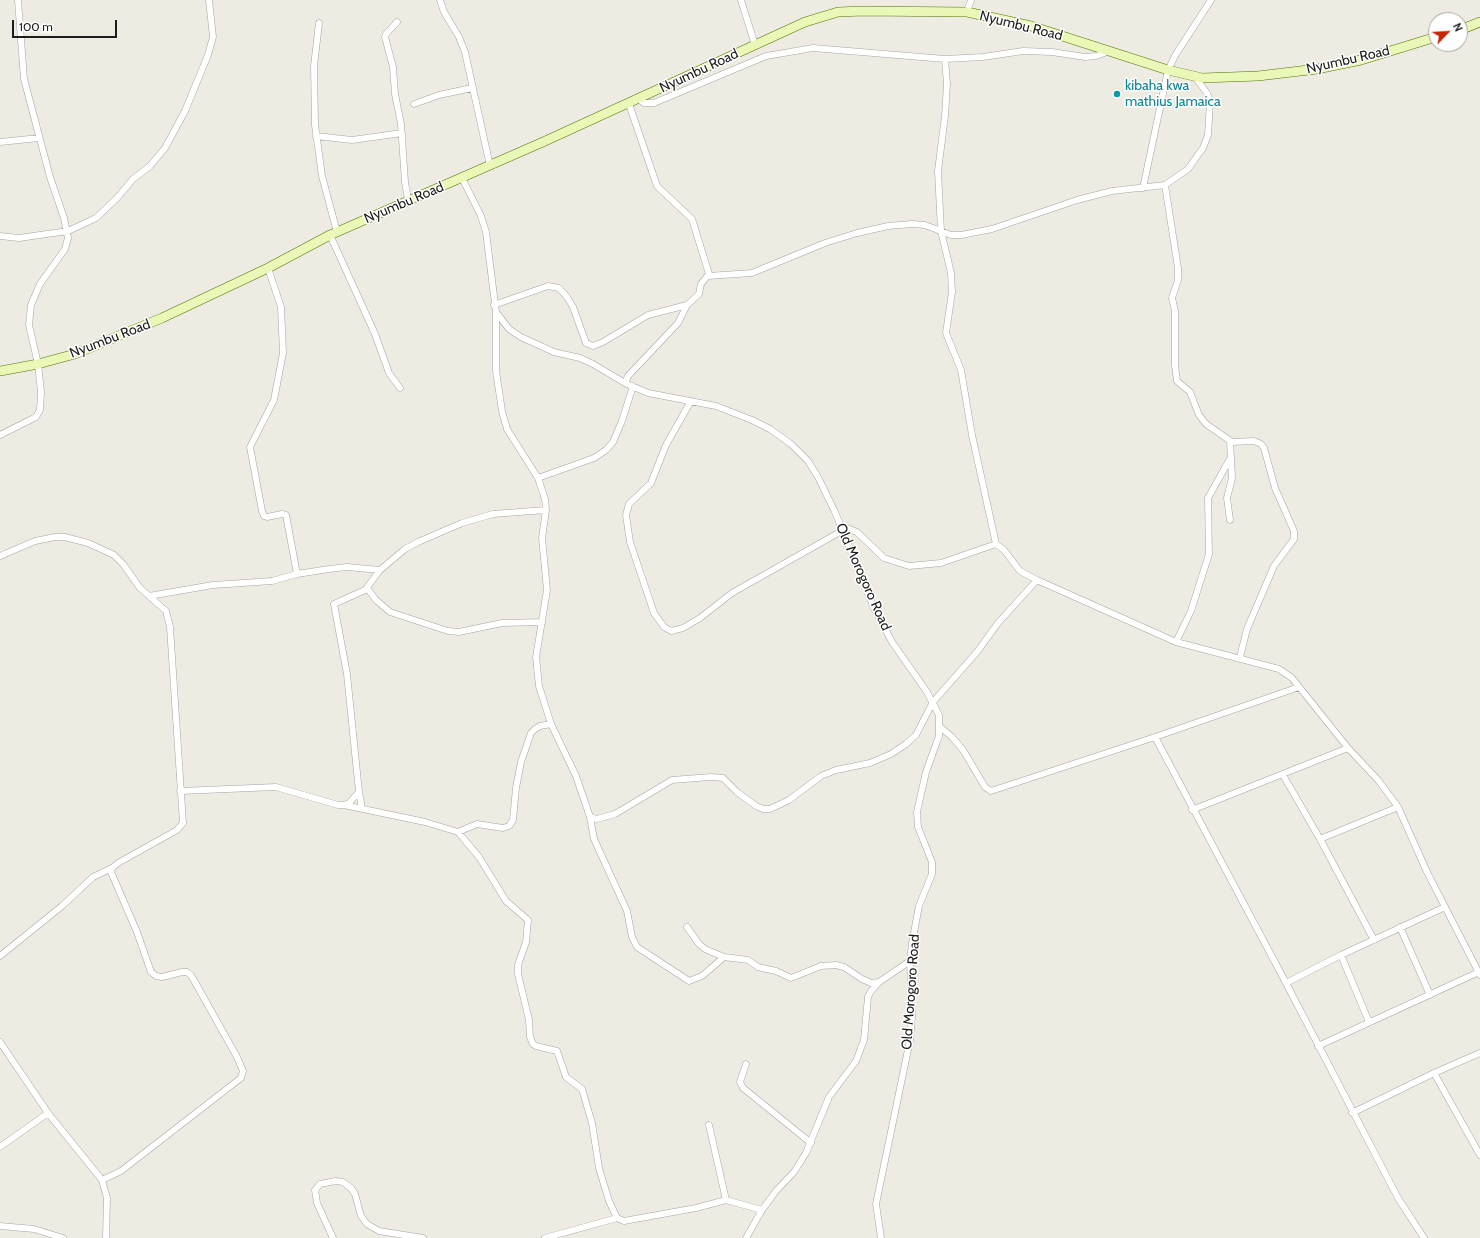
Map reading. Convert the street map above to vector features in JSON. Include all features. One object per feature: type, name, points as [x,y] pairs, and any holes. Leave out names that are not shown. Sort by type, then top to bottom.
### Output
[{"type":"street","points":[[0,435],[36,417],[40,410],[41,392],[38,364],[29,325],[31,305],[40,284],[65,249],[68,231],[39,138],[39,133],[24,79],[18,0]]},
{"type":"street","points":[[0,236],[19,238],[68,231],[96,218],[118,197],[133,179],[150,166],[165,148],[197,84],[208,55],[213,37],[209,0]]},
{"type":"street","points":[[440,0],[463,47],[490,166]]},
{"type":"street","points":[[741,0],[755,45]]},
{"type":"street","points":[[967,12],[971,0]]},
{"type":"street","points":[[1143,188],[1168,70],[1176,54],[1211,0]]},
{"type":"street","name":"Nyumbu Road","points":[[0,371],[38,364],[75,354],[162,318],[268,268],[334,234],[408,200],[490,166],[629,104],[805,22],[838,12],[967,12],[1031,26],[1168,70],[1195,77],[1258,76],[1317,69],[1360,60],[1428,39]]},
{"type":"street","points":[[319,22],[314,66],[316,136],[322,176],[334,234],[375,334],[389,373],[400,388]]},
{"type":"street","points":[[397,22],[385,37],[393,67],[402,133],[403,167],[408,200]]},
{"type":"street","points":[[1468,27],[1480,22]]},
{"type":"street","points":[[638,99],[644,103],[654,103],[766,56],[799,49],[836,49],[945,58],[983,57],[1024,51],[1052,52],[1085,58],[1110,51]]},
{"type":"street","points":[[945,58],[947,84],[945,116],[938,171],[941,231],[951,273],[952,292],[946,333],[961,370],[972,436],[996,544],[1004,550],[1020,571],[1037,580],[1176,642],[1240,657],[1279,669],[1292,678],[1348,748],[1378,780],[1398,807],[1445,907],[1479,974],[1318,1046]]},
{"type":"street","points":[[625,383],[628,376],[678,323],[687,305],[699,294],[701,284],[708,276],[752,273],[825,243],[857,233],[888,226],[912,224],[925,225],[951,235],[961,235],[992,229],[1077,200],[1112,191],[1165,185],[1188,169],[1203,148],[1208,135],[1210,102],[1207,93],[1195,77]]},
{"type":"street","points":[[414,104],[439,95],[472,88]]},
{"type":"street","points":[[629,104],[638,126],[652,176],[657,186],[692,219],[708,276]]},
{"type":"street","points":[[316,136],[352,140],[402,133]]},
{"type":"street","points":[[0,142],[39,138]]},
{"type":"street","name":"Old Morogoro Road","points":[[462,178],[481,216],[486,232],[496,312],[509,329],[521,337],[554,352],[580,358],[625,383],[648,393],[716,406],[752,420],[770,429],[791,444],[808,462],[818,478],[843,530],[874,608],[892,642],[933,702],[939,715],[939,736],[926,772],[918,812],[918,827],[932,862],[932,874],[919,906],[910,961],[912,1016],[910,1040],[876,1204],[881,1238]]},
{"type":"street","points":[[1165,185],[1178,268],[1178,280],[1172,298],[1175,312],[1175,364],[1177,382],[1190,392],[1199,415],[1206,424],[1230,441],[1254,441],[1261,444],[1264,448],[1275,488],[1294,531],[1294,538],[1271,573],[1247,629],[1240,657]]},
{"type":"street","points":[[268,268],[281,307],[283,353],[274,400],[250,447],[262,511],[264,516],[267,517],[282,514],[286,516],[297,574]]},
{"type":"street","points":[[494,305],[548,286],[559,288],[573,307],[586,343],[593,346],[603,342],[648,315],[687,305]]},
{"type":"street","points":[[496,312],[496,372],[502,411],[507,429],[538,478],[545,499],[546,510],[542,538],[547,590],[536,657],[539,686],[552,724],[576,776],[590,817],[594,839],[627,911],[632,937],[637,947],[689,980],[702,976],[724,957]]},
{"type":"street","points":[[538,478],[594,458],[606,450],[613,442],[622,421],[633,386]]},
{"type":"street","points":[[691,401],[666,446],[651,483],[629,504],[626,509],[630,542],[654,613],[664,627],[670,631],[683,628],[700,618],[732,593],[790,562],[843,530],[854,529],[884,558],[909,566],[941,563],[996,544]]},
{"type":"street","points":[[1230,441],[1232,478],[1226,498],[1230,520]]},
{"type":"street","points":[[1176,642],[1191,611],[1209,554],[1208,498],[1231,457]]},
{"type":"street","points":[[362,810],[347,674],[334,607],[336,603],[356,595],[367,588],[380,570],[404,549],[462,524],[501,512],[546,510]]},
{"type":"street","points":[[0,556],[47,538],[65,537],[77,539],[104,549],[114,555],[123,564],[140,588],[166,611],[170,626],[180,791],[184,816],[183,823],[180,827],[112,868],[93,877],[62,906],[0,956]]},
{"type":"street","points":[[149,596],[213,585],[272,581],[297,574],[347,567],[380,570]]},
{"type":"street","points":[[590,817],[597,819],[615,814],[672,780],[712,777],[723,778],[737,792],[756,806],[770,810],[790,800],[821,776],[836,770],[870,763],[891,754],[916,735],[933,702],[976,652],[998,623],[1037,580]]},
{"type":"street","points":[[367,588],[376,600],[390,612],[448,631],[459,632],[502,623],[542,622]]},
{"type":"street","points":[[940,727],[952,736],[963,750],[985,787],[991,791],[1154,737],[1299,686]]},
{"type":"street","points":[[458,832],[477,824],[503,828],[509,826],[513,820],[516,788],[521,762],[528,740],[535,729],[552,724]]},
{"type":"street","points":[[1154,737],[1286,983],[1352,1113],[1398,1198],[1424,1238]]},
{"type":"street","points":[[1192,810],[1348,748]]},
{"type":"street","points":[[1283,775],[1320,839],[1374,940]]},
{"type":"street","points":[[180,791],[276,787],[362,810],[426,822],[458,832],[479,857],[506,901],[528,920],[526,942],[518,964],[518,974],[529,1020],[530,1037],[533,1044],[536,1046],[557,1050],[566,1077],[582,1089],[592,1123],[599,1168],[609,1201],[617,1218]]},
{"type":"street","points":[[344,805],[349,803],[359,792]]},
{"type":"street","points":[[1320,839],[1398,807]]},
{"type":"street","points":[[102,1180],[121,1171],[241,1078],[243,1071],[237,1057],[191,975],[187,972],[182,972],[162,977],[156,976],[151,972],[137,932],[114,880],[112,868]]},
{"type":"street","points":[[1286,983],[1341,955],[1445,907]]},
{"type":"street","points":[[687,927],[704,949],[724,957],[748,960],[758,967],[776,971],[791,978],[821,966],[836,965],[844,967],[870,983],[879,982]]},
{"type":"street","points":[[1400,927],[1430,995]]},
{"type":"street","points":[[1341,955],[1369,1022]]},
{"type":"street","points":[[746,1238],[762,1210],[776,1191],[794,1172],[811,1143],[829,1097],[856,1061],[864,1040],[868,997],[879,982],[910,961]]},
{"type":"street","points":[[0,1041],[48,1113],[102,1180],[107,1198],[106,1238]]},
{"type":"street","points":[[1352,1113],[1434,1073],[1480,1053]]},
{"type":"street","points":[[746,1064],[740,1082],[743,1088],[811,1143]]},
{"type":"street","points":[[1434,1073],[1480,1155]]},
{"type":"street","points":[[0,1147],[48,1113]]},
{"type":"street","points":[[709,1125],[726,1200]]},
{"type":"street","points":[[333,1238],[317,1203],[314,1190],[320,1184],[336,1181],[344,1182],[351,1188],[355,1194],[361,1216],[367,1224],[379,1231],[423,1238]]},
{"type":"street","points":[[545,1238],[617,1218],[624,1221],[696,1208],[726,1200],[762,1210]]},
{"type":"street","points":[[0,1226],[34,1229],[63,1238]]},
{"type":"place","name":"kibaha kwa mathius Jamaica","points":[[1117,94]]}]
